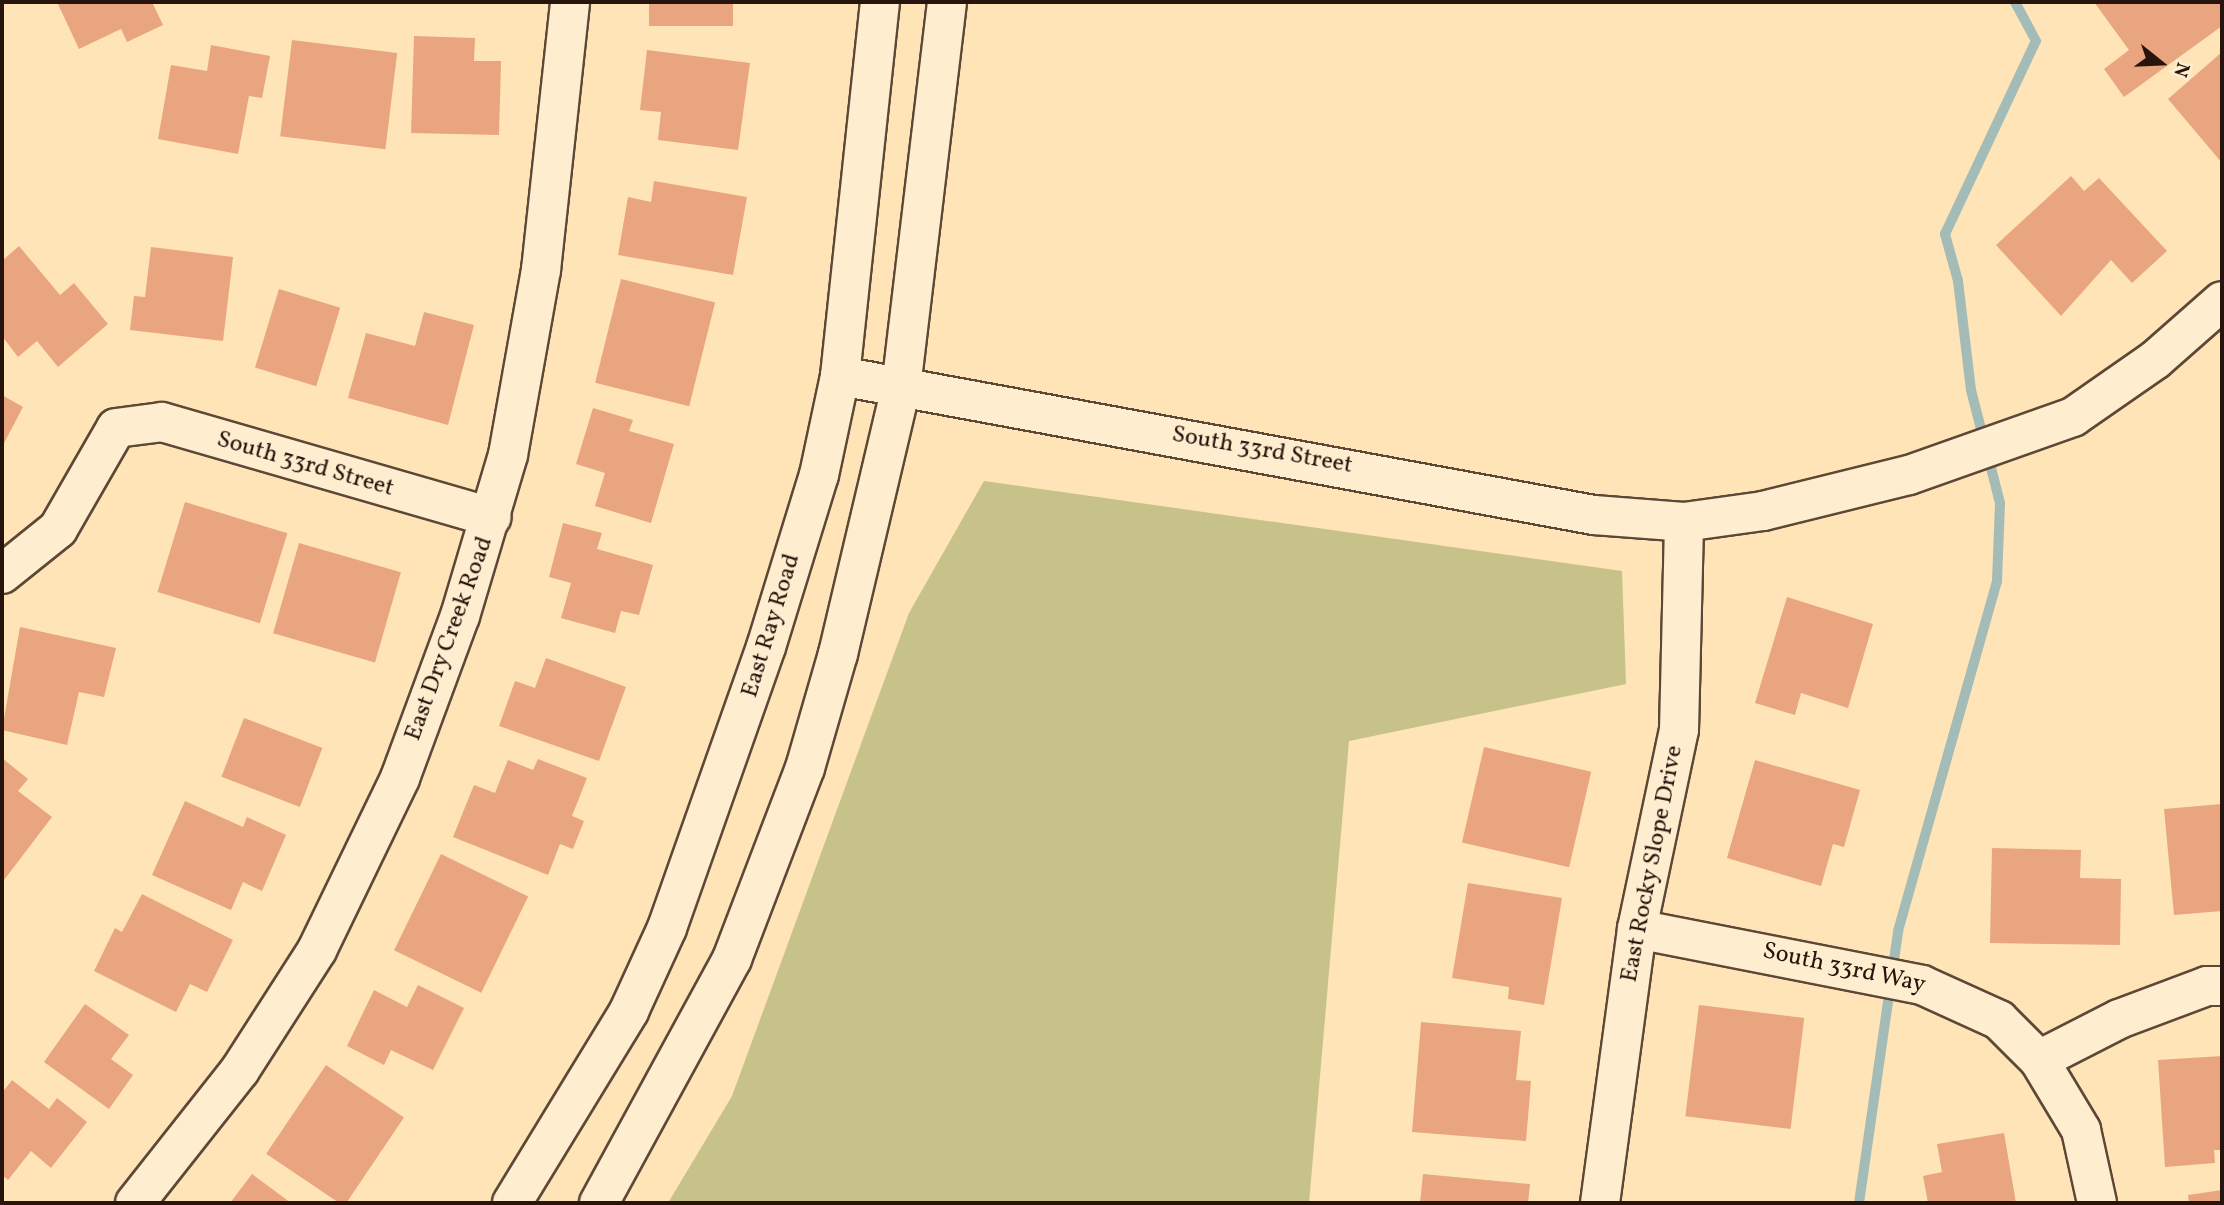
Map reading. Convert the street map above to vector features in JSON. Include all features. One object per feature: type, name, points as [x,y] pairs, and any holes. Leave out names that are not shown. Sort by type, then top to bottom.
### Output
[{"type":"street","name":"East Dry Creek Road","points":[[135,1203],[240,1070],[317,950],[400,778],[492,517],[541,270],[570,2]]},
{"type":"street","name":"East Ray Road","points":[[512,1203],[629,1011],[680,897],[778,607],[819,475],[840,376],[880,2]]},
{"type":"street","points":[[599,1203],[732,959],[805,768],[881,489],[901,388],[947,2]]},
{"type":"street","name":"South 33rd Street","points":[[840,376],[1594,515],[1684,522],[1763,511],[1909,475],[2073,417],[2155,360],[2222,301]]},
{"type":"street","name":"South 33rd Street","points":[[2,574],[58,529],[116,428],[162,422],[492,517]]},
{"type":"street","name":"East Rocky Slope Drive","points":[[1600,1203],[1637,929],[1679,730],[1684,522]]},
{"type":"street","name":"South 33rd Way","points":[[1637,929],[1860,968],[1922,985],[1999,1020],[2039,1060],[2081,1130],[2097,1203]]},
{"type":"street","points":[[2039,1060],[2119,1019],[2207,986],[2222,986]]},
{"type":"shaded area","points":[[984,481],[1622,571],[1626,684],[1349,741],[1309,1203],[668,1203],[732,1096],[909,613]]},
{"type":"building","points":[[57,2],[152,2],[163,25],[127,42],[121,29],[79,49]]},
{"type":"building","points":[[649,2],[733,2],[733,26],[649,26]]},
{"type":"building","points":[[2094,2],[2222,2],[2222,26],[2124,97],[2104,69],[2129,50]]},
{"type":"building","points":[[414,36],[475,38],[474,61],[501,61],[499,135],[411,133]]},
{"type":"building","points":[[292,40],[397,53],[385,149],[280,136]]},
{"type":"building","points":[[211,45],[270,56],[262,98],[249,96],[238,154],[158,139],[171,65],[207,71]]},
{"type":"building","points":[[647,50],[750,63],[738,150],[658,140],[661,112],[640,110]]},
{"type":"building","points":[[2222,52],[2222,163],[2168,99]]},
{"type":"building","points":[[2071,176],[2084,191],[2099,178],[2167,251],[2132,283],[2111,260],[2061,316],[1996,245]]},
{"type":"building","points":[[654,181],[747,197],[733,275],[618,255],[628,197],[651,202]]},
{"type":"building","points":[[19,246],[60,295],[74,283],[108,324],[58,367],[37,341],[18,357],[2,336],[2,261]]},
{"type":"building","points":[[151,247],[233,257],[223,341],[130,330],[134,296],[145,297]]},
{"type":"building","points":[[621,279],[715,302],[689,406],[595,383]]},
{"type":"building","points":[[279,289],[340,308],[316,386],[255,367]]},
{"type":"building","points":[[424,312],[474,325],[448,425],[348,398],[366,333],[415,346]]},
{"type":"building","points":[[2,395],[23,407],[2,447]]},
{"type":"building","points":[[593,408],[633,420],[629,431],[674,444],[651,523],[595,506],[605,473],[576,464]]},
{"type":"building","points":[[185,502],[287,533],[260,623],[158,592]]},
{"type":"building","points":[[563,523],[602,533],[597,549],[653,565],[639,615],[621,611],[615,633],[561,618],[571,583],[549,577]]},
{"type":"building","points":[[299,543],[401,572],[375,663],[273,633]]},
{"type":"building","points":[[1787,597],[1873,624],[1848,708],[1801,693],[1795,715],[1755,703]]},
{"type":"building","points":[[20,627],[116,648],[104,697],[79,692],[67,745],[2,730]]},
{"type":"building","points":[[546,658],[626,687],[599,761],[499,726],[515,681],[535,688]]},
{"type":"building","points":[[244,718],[322,748],[300,807],[221,777]]},
{"type":"building","points":[[1484,747],[1591,772],[1569,867],[1462,842]]},
{"type":"building","points":[[2,758],[28,779],[18,791],[52,817],[4,880]]},
{"type":"building","points":[[538,759],[587,778],[572,816],[584,821],[573,849],[560,844],[548,875],[453,837],[474,785],[495,793],[508,760],[533,770]]},
{"type":"building","points":[[1755,760],[1860,790],[1844,847],[1833,844],[1821,886],[1727,858]]},
{"type":"building","points":[[185,801],[243,827],[247,817],[286,835],[262,891],[243,882],[231,910],[152,875]]},
{"type":"building","points":[[2222,804],[2222,911],[2174,915],[2164,809]]},
{"type":"building","points":[[1992,848],[2081,850],[2080,878],[2121,879],[2120,945],[1990,943]]},
{"type":"building","points":[[441,854],[528,897],[481,993],[394,950]]},
{"type":"building","points":[[1468,883],[1562,898],[1544,1005],[1508,999],[1509,987],[1452,978]]},
{"type":"building","points":[[142,894],[233,940],[207,992],[190,984],[176,1012],[94,971],[115,928],[122,932]]},
{"type":"building","points":[[418,985],[464,1008],[433,1070],[391,1050],[384,1065],[347,1046],[374,990],[407,1007]]},
{"type":"building","points":[[85,1004],[129,1035],[111,1059],[133,1075],[109,1109],[44,1062]]},
{"type":"building","points":[[1699,1005],[1804,1018],[1791,1129],[1685,1116]]},
{"type":"building","points":[[1421,1022],[1521,1031],[1516,1080],[1531,1081],[1526,1141],[1412,1132]]},
{"type":"building","points":[[2222,1056],[2222,1150],[2214,1150],[2215,1163],[2165,1167],[2158,1060]]},
{"type":"building","points":[[326,1065],[404,1118],[346,1203],[339,1203],[266,1154]]},
{"type":"building","points":[[12,1080],[49,1109],[57,1098],[87,1122],[51,1168],[31,1151],[8,1180],[2,1175],[2,1093]]},
{"type":"building","points":[[2004,1133],[2016,1203],[1928,1203],[1923,1176],[1942,1172],[1937,1144]]},
{"type":"building","points":[[252,1174],[291,1203],[230,1203]]},
{"type":"building","points":[[1423,1174],[1530,1184],[1528,1203],[1420,1203]]},
{"type":"building","points":[[2222,1190],[2222,1203],[2189,1203],[2188,1195]]},
{"type":"waterway","points":[[1859,1203],[1898,931],[1997,581],[2000,503],[1971,390],[1958,281],[1945,234],[2036,41],[2015,2]]}]
